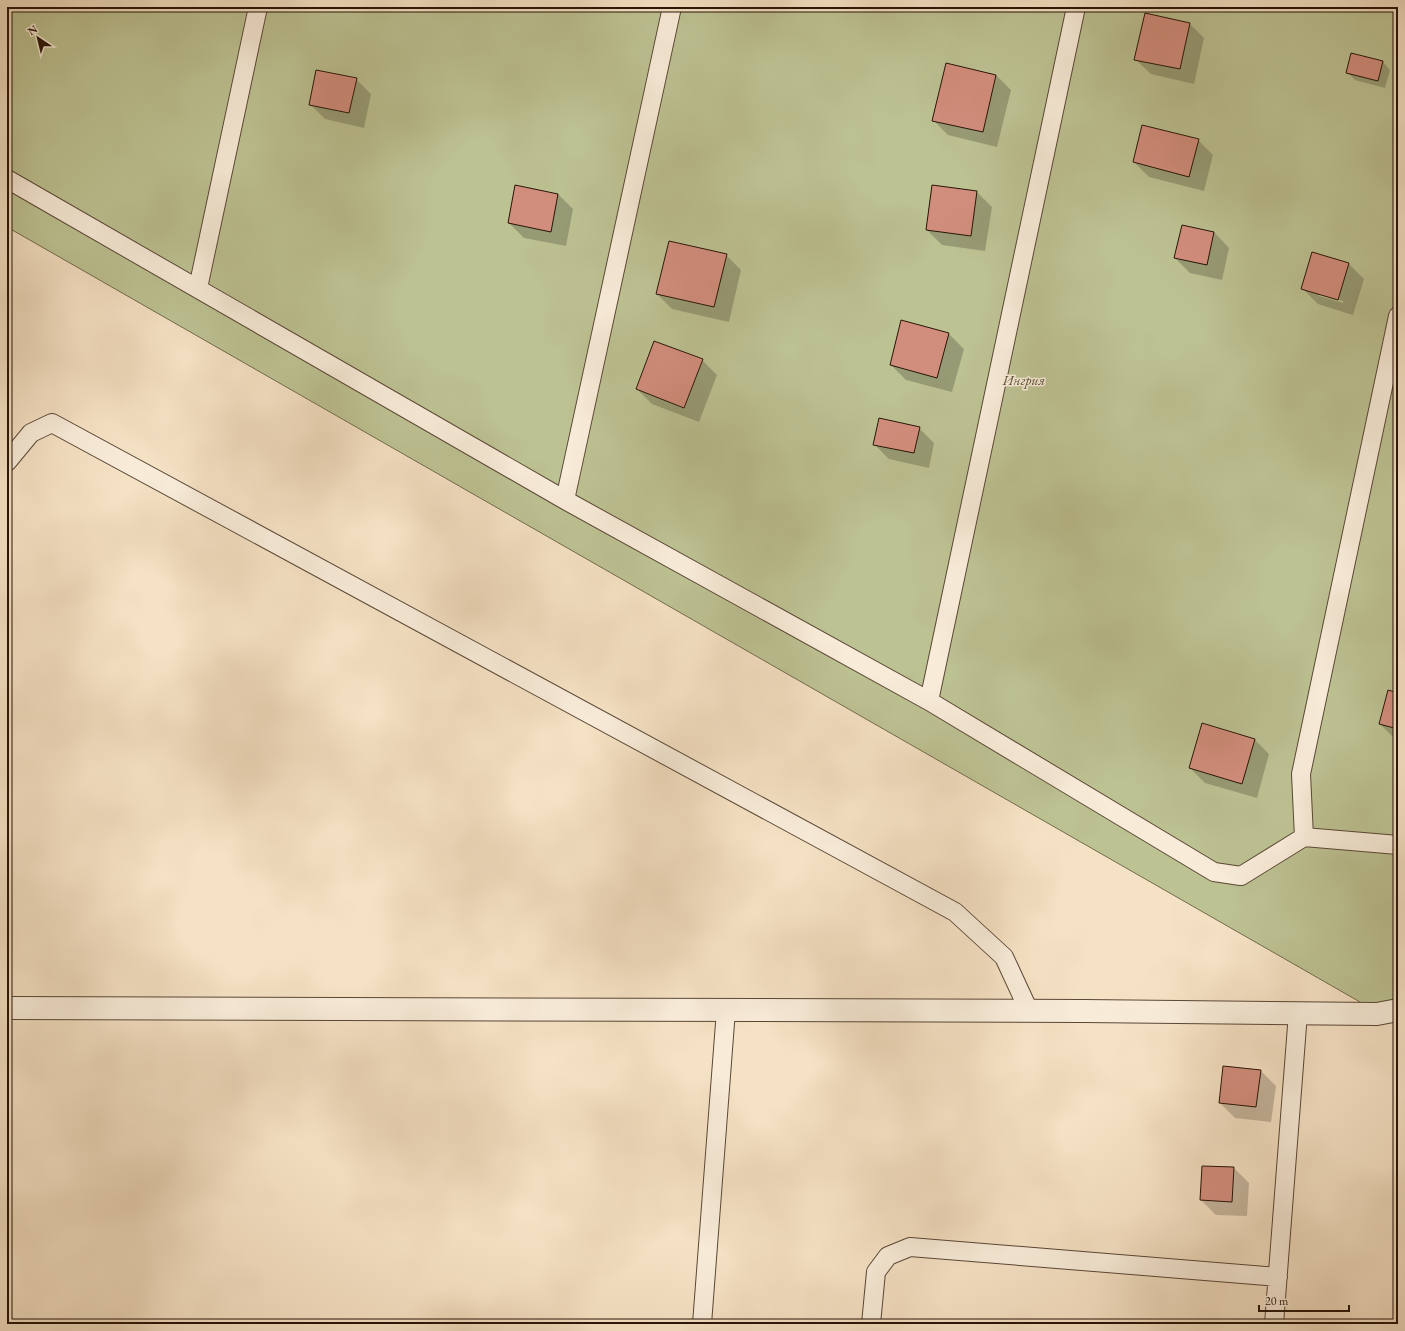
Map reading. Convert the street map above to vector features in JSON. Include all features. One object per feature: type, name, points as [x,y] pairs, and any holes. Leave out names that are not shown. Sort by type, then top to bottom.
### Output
[{"type":"street","points":[[7,1008],[1029,1011],[1377,1014],[1398,1010]]},
{"type":"lane","points":[[198,288],[258,7]]},
{"type":"lane","points":[[565,500],[672,7]]},
{"type":"lane","points":[[929,701],[1076,7]]},
{"type":"lane","points":[[7,179],[565,500],[929,701],[1214,872],[1241,876],[1304,837],[1398,845]]},
{"type":"lane","points":[[1304,837],[1300,774],[1398,316]]},
{"type":"lane","points":[[7,462],[31,433],[52,423],[954,912],[1004,957],[1029,1011]]},
{"type":"lane","points":[[702,1324],[726,1010]]},
{"type":"lane","points":[[1274,1324],[1298,1013]]},
{"type":"lane","points":[[871,1324],[876,1272],[888,1256],[910,1247],[1278,1277]]},
{"type":"green space","name":"Ингрия","points":[[7,7],[1398,7],[1398,999],[1367,1006],[7,227]]},
{"type":"building","points":[[1145,13],[1190,23],[1180,69],[1134,60]]},
{"type":"building","points":[[1351,53],[1383,61],[1378,81],[1346,73]]},
{"type":"building","points":[[946,63],[996,75],[983,132],[932,121]]},
{"type":"building","points":[[316,70],[357,78],[349,113],[309,105]]},
{"type":"building","points":[[1142,125],[1199,139],[1189,177],[1133,162]]},
{"type":"building","points":[[515,185],[558,194],[551,232],[508,223]]},
{"type":"building","points":[[932,185],[977,191],[971,236],[926,230]]},
{"type":"building","points":[[1182,225],[1214,232],[1207,265],[1174,258]]},
{"type":"building","points":[[669,241],[727,254],[714,307],[656,294]]},
{"type":"building","points":[[1312,252],[1349,263],[1338,300],[1301,289]]},
{"type":"building","points":[[901,320],[949,333],[937,378],[890,365]]},
{"type":"building","points":[[654,341],[703,359],[684,408],[636,389]]},
{"type":"building","points":[[879,418],[920,427],[914,453],[873,445]]},
{"type":"building","points":[[1388,690],[1398,693],[1398,729],[1379,724]]},
{"type":"building","points":[[1202,723],[1255,739],[1242,784],[1189,768]]},
{"type":"building","points":[[1223,1066],[1261,1070],[1256,1107],[1219,1103]]},
{"type":"building","points":[[1202,1166],[1234,1167],[1232,1202],[1200,1200]]}]
